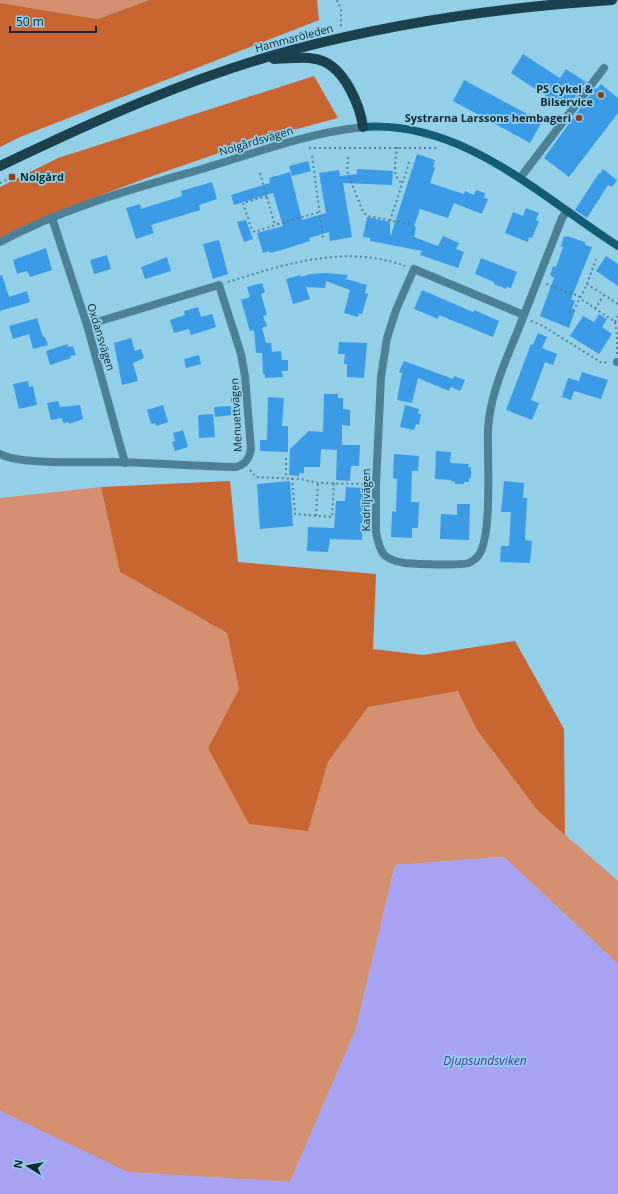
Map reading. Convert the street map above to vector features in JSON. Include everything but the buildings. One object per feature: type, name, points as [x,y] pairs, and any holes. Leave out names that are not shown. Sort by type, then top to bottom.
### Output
[{"type":"main road","name":"Hammaröleden","points":[[0,166],[94,122],[158,95],[258,60],[341,38],[430,21],[502,10],[612,0]]},
{"type":"main road","points":[[258,60],[311,59],[323,61],[334,67],[341,74],[358,103],[363,127]]},
{"type":"street","points":[[520,178],[604,68]]},
{"type":"street","name":"Nolgårdsvägen","points":[[0,242],[52,218],[126,192],[297,140],[363,127],[398,128],[450,140],[464,146],[520,178],[566,212],[617,243]]},
{"type":"street","name":"Kadriljvägen","points":[[414,269],[396,310],[384,352],[379,392],[376,484],[378,544],[380,550],[388,559],[409,563],[469,563],[479,555],[485,541],[488,430],[492,398],[537,281],[566,212]]},
{"type":"street","name":"Oxdansvägen","points":[[52,218],[87,325],[125,462]]},
{"type":"street","points":[[414,269],[524,315]]},
{"type":"street","points":[[87,325],[219,284]]},
{"type":"street","name":"Menuettvägen","points":[[0,454],[13,459],[33,460],[236,467],[245,463],[248,460],[251,449],[245,376],[241,354],[219,284]]},
{"type":"path","points":[[337,0],[341,10],[341,38]]},
{"type":"path","points":[[297,140],[300,148],[440,148]]},
{"type":"path","points":[[397,147],[396,176],[402,184]]},
{"type":"path","points":[[312,156],[323,238]]},
{"type":"path","points":[[348,157],[347,170],[363,212],[368,216],[413,225]]},
{"type":"path","points":[[390,221],[410,160]]},
{"type":"path","points":[[260,174],[274,222],[278,224]]},
{"type":"path","points":[[0,183],[12,177]]},
{"type":"path","points":[[267,196],[243,203],[252,230],[255,232],[320,212]]},
{"type":"path","points":[[219,284],[291,263],[326,257],[363,256],[394,262],[414,269]]},
{"type":"path","points":[[570,312],[573,312],[581,299],[596,259]]},
{"type":"path","points":[[524,315],[528,320],[543,326],[602,363],[618,362],[618,336],[614,322],[581,299],[579,296],[537,281]]},
{"type":"path","points":[[587,284],[618,304]]},
{"type":"path","points":[[595,309],[604,295]]},
{"type":"path","points":[[614,322],[618,316]]},
{"type":"path","points":[[286,458],[286,478]]},
{"type":"path","points":[[245,463],[256,477],[292,478],[318,483],[376,484]]},
{"type":"path","points":[[292,478],[295,514],[332,517],[334,483]]},
{"type":"path","points":[[316,516],[318,483]]},
{"type":"shaded area","points":[[0,0],[149,0],[98,19],[0,3]]},
{"type":"shaded area","points":[[149,0],[317,0],[319,20],[20,137],[0,147],[0,3],[98,19]]},
{"type":"shaded area","points":[[314,76],[338,118],[259,139],[144,179],[54,213],[0,241],[0,187],[58,158]]},
{"type":"shaded area","points":[[230,481],[238,562],[376,574],[373,649],[423,655],[515,641],[564,729],[565,835],[538,811],[477,730],[458,691],[368,707],[328,762],[308,831],[249,824],[208,748],[239,689],[227,633],[120,572],[101,487]]},
{"type":"shaded area","points":[[101,487],[120,572],[227,633],[239,689],[208,748],[308,831],[328,762],[368,707],[458,690],[477,730],[538,811],[618,881],[618,964],[504,857],[395,865],[356,1029],[290,1182],[127,1172],[0,1111],[0,498]]},
{"type":"water","name":"Djupsundsviken","points":[[504,857],[618,964],[618,1194],[0,1194],[0,1111],[128,1172],[290,1182],[356,1029],[395,865]]},
{"type":"place","name":"PS Cykel & Bilservice","points":[[601,95]]},
{"type":"place","name":"Systrarna Larssons hembageri","points":[[579,118]]},
{"type":"place","name":"Nolgård","points":[[12,177]]}]
